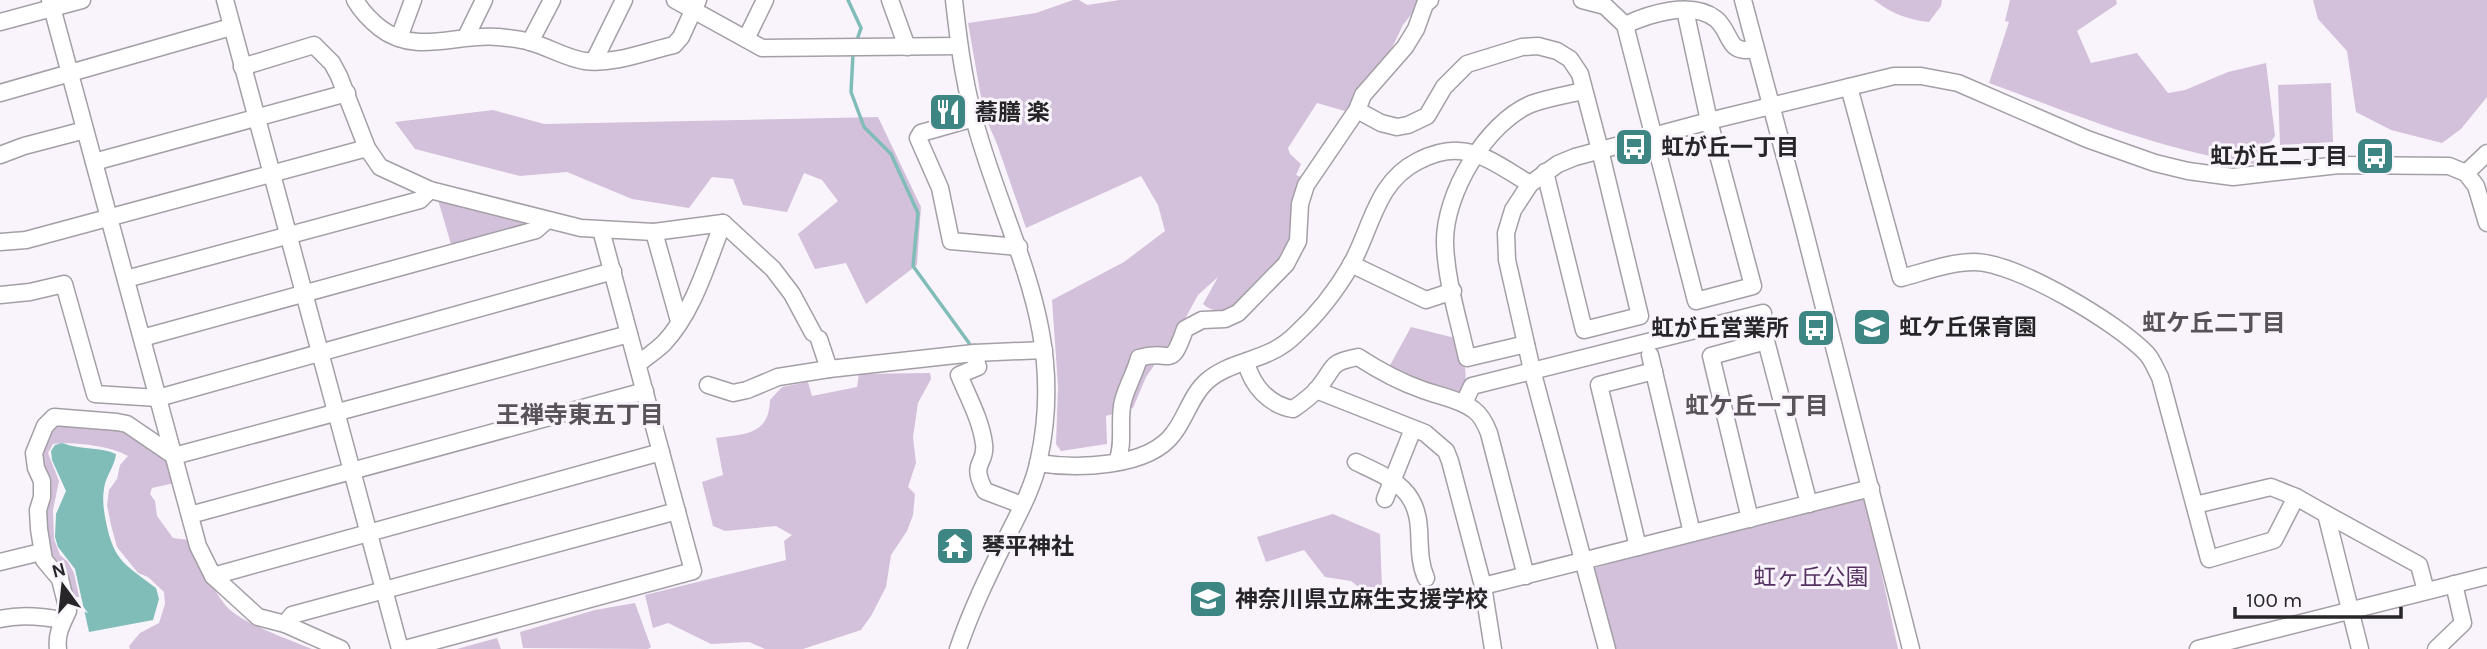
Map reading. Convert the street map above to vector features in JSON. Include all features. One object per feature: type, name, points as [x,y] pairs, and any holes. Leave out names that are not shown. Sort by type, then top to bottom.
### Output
[{"type":"street","points":[[0,22],[51,4],[82,0]]},
{"type":"street","points":[[225,0],[335,413],[402,649],[693,571],[601,229]]},
{"type":"street","points":[[355,0],[368,18],[388,34],[411,43],[430,44],[486,36],[530,42],[568,58],[594,61],[610,60],[674,45],[681,37],[696,5]]},
{"type":"street","points":[[399,38],[413,0]]},
{"type":"street","points":[[466,37],[484,0]]},
{"type":"street","points":[[530,42],[552,0]]},
{"type":"street","points":[[594,61],[624,0]]},
{"type":"street","points":[[675,0],[696,5],[762,48],[959,46]]},
{"type":"street","points":[[746,39],[765,0]]},
{"type":"street","points":[[890,0],[907,47]]},
{"type":"street","points":[[954,0],[959,46],[974,118],[1019,247],[1040,324],[1047,387],[1046,420],[1038,463],[957,649]]},
{"type":"street","points":[[1118,462],[1123,399],[1135,375],[1139,358],[1171,356],[1177,352],[1185,329],[1202,320],[1225,319],[1238,313],[1286,264],[1298,241],[1300,204],[1306,185],[1357,110],[1363,95],[1405,47],[1416,29],[1425,4],[1430,0]]},
{"type":"street","points":[[1582,0],[1605,6],[1625,25],[1696,302],[1753,286],[1709,121],[1685,10]]},
{"type":"street","points":[[1743,0],[1773,106],[1910,649]]},
{"type":"street","points":[[51,4],[198,546],[213,576],[258,617],[285,624],[338,648]]},
{"type":"street","points":[[1625,25],[1643,17],[1685,10],[1715,18],[1735,48],[1744,52],[1755,49]]},
{"type":"street","points":[[0,93],[231,27]]},
{"type":"street","points":[[242,67],[314,44],[332,64],[347,93],[367,148],[380,167],[430,190],[546,221],[601,229],[654,232],[723,223]]},
{"type":"street","points":[[1357,110],[1381,123],[1397,127],[1408,125],[1427,116],[1444,87],[1467,64],[1522,47],[1538,46],[1557,51],[1570,59],[1580,74],[1640,316],[1584,330],[1545,172]]},
{"type":"street","points":[[1607,649],[1532,370],[1507,260],[1506,233],[1513,210],[1530,184],[1545,172],[1575,157],[1894,76],[1941,78],[2087,139],[2155,163],[2188,171],[2232,177],[2339,165],[2449,166],[2466,173],[2476,186],[2487,223]]},
{"type":"street","points":[[1849,87],[1901,278],[1951,265],[1974,262],[1996,264],[2019,273],[2109,323],[2149,356],[2160,377],[2208,559],[2274,540],[2296,497]]},
{"type":"street","points":[[1526,344],[1467,358],[1446,258],[1446,230],[1456,190],[1475,155],[1510,116],[1531,104],[1583,91]]},
{"type":"street","points":[[94,162],[347,93]]},
{"type":"street","points":[[974,118],[921,133],[918,138],[940,188],[951,241],[1019,247]]},
{"type":"street","points":[[0,155],[85,130]]},
{"type":"street","points":[[0,242],[26,240],[367,148]]},
{"type":"street","points":[[1038,463],[1066,465],[1118,462],[1152,452],[1172,436],[1202,386],[1215,375],[1271,353],[1295,335],[1338,284],[1351,264],[1384,190],[1397,174],[1429,155],[1458,150],[1475,155],[1530,184]]},
{"type":"street","points":[[2466,173],[2487,153]]},
{"type":"street","points":[[126,279],[420,200],[430,190]]},
{"type":"street","points":[[142,338],[536,230],[546,221]]},
{"type":"street","points":[[638,364],[664,343],[692,300],[723,223]]},
{"type":"street","points":[[723,223],[773,269],[792,294],[816,336],[829,369]]},
{"type":"street","points":[[654,232],[679,321]]},
{"type":"street","points":[[1351,264],[1426,300],[1452,291]]},
{"type":"street","points":[[0,295],[30,292],[64,284],[95,394],[158,398],[612,271]]},
{"type":"street","points":[[1464,403],[1472,386],[1763,313]]},
{"type":"street","points":[[58,649],[57,637],[68,611],[60,579],[44,561],[41,552],[38,510],[42,497],[42,481],[36,468],[34,453],[49,420],[54,417],[127,424],[174,456],[629,334]]},
{"type":"street","points":[[1750,519],[1711,356],[1766,341],[1809,504]]},
{"type":"street","points":[[708,385],[733,393],[778,377],[829,369],[974,353],[1044,350]]},
{"type":"street","points":[[974,353],[978,368],[959,375],[981,429],[985,447],[977,467],[977,477],[985,491],[1022,505]]},
{"type":"street","points":[[1246,362],[1259,390],[1279,407],[1293,409],[1316,390],[1329,369],[1340,361],[1358,357],[1419,389],[1464,403],[1476,411],[1489,433],[1526,576]]},
{"type":"street","points":[[1638,547],[1599,385],[1652,363],[1692,533]]},
{"type":"street","points":[[1316,390],[1413,429],[1436,441],[1446,451],[1483,586],[1493,649]]},
{"type":"street","points":[[190,515],[645,391]]},
{"type":"street","points":[[1385,499],[1413,429]]},
{"type":"street","points":[[213,576],[661,452]]},
{"type":"street","points":[[1356,462],[1393,480],[1408,494],[1416,512],[1421,563],[1426,578]]},
{"type":"street","points":[[2195,505],[2271,487],[2296,497],[2419,565],[2426,591]]},
{"type":"street","points":[[1483,586],[1871,488]]},
{"type":"street","points":[[285,624],[292,615],[677,511]]},
{"type":"street","points":[[2326,514],[2360,649]]},
{"type":"street","points":[[0,562],[41,552]]},
{"type":"street","points":[[2198,649],[2487,576]]},
{"type":"street","points":[[2436,649],[2463,623],[2454,584]]},
{"type":"street","points":[[0,619],[38,616],[62,620]]},
{"type":"green space","points":[[1073,0],[1087,5],[1120,0],[1422,0],[1403,25],[1390,52],[1345,111],[1317,103],[1288,148],[1290,154],[1301,164],[1296,175],[1303,178],[1291,249],[1237,304],[1219,310],[1203,304],[1218,277],[1198,295],[1179,330],[1146,377],[1133,408],[1106,416],[1107,444],[1061,451],[1056,444],[1058,386],[1052,300],[1124,262],[1165,231],[1158,205],[1141,176],[1026,228],[984,114],[968,23],[1036,13]]},
{"type":"green space","points":[[1874,0],[1942,0],[1941,6],[1929,22],[1900,15]]},
{"type":"green space","points":[[2010,0],[2116,0],[2117,4],[2077,31],[2091,63],[2137,53],[2168,93],[2185,90],[2228,72],[2266,63],[2275,136],[2254,164],[2220,158],[2120,131],[1989,83],[2009,22],[2005,21]]},
{"type":"green space","points":[[2313,0],[2487,0],[2487,97],[2461,129],[2442,143],[2391,130],[2356,112],[2347,51],[2318,19]]},
{"type":"green space","points":[[2331,83],[2333,142],[2280,145],[2278,85]]},
{"type":"green space","points":[[493,110],[544,124],[878,117],[921,207],[917,265],[866,304],[846,263],[815,269],[798,234],[838,201],[822,180],[804,173],[787,212],[743,205],[733,179],[712,177],[689,208],[632,199],[567,172],[520,176],[415,149],[395,122]]},
{"type":"green space","points":[[438,200],[488,210],[531,225],[451,244]]},
{"type":"green space","points":[[1411,327],[1455,338],[1465,368],[1461,399],[1388,369]]},
{"type":"green space","points":[[930,373],[931,379],[918,403],[913,437],[916,463],[908,487],[915,494],[913,515],[907,531],[891,555],[886,587],[861,630],[803,649],[765,649],[749,642],[711,644],[668,623],[653,628],[645,595],[786,560],[784,541],[792,535],[776,526],[725,531],[713,526],[702,482],[723,475],[716,438],[754,431],[765,420],[770,400],[782,387],[808,382],[812,396],[857,387],[859,374]]},
{"type":"green space","points":[[64,424],[120,426],[167,454],[179,482],[152,488],[150,494],[155,501],[157,516],[173,538],[189,540],[218,594],[235,614],[312,649],[130,649],[129,646],[140,633],[159,623],[165,604],[164,592],[148,577],[138,573],[117,547],[111,525],[107,505],[109,490],[117,479],[120,465],[128,456],[102,447],[70,443],[53,444],[48,453],[59,481],[53,510],[54,539],[60,555],[74,573],[79,597],[73,597],[66,578],[48,548],[40,467],[44,438],[52,429]]},
{"type":"green space","name":"虹ヶ丘公園","points":[[1863,489],[1898,649],[1613,649],[1591,569]]},
{"type":"green space","points":[[1333,514],[1380,534],[1382,589],[1366,593],[1351,581],[1325,577],[1304,550],[1266,562],[1257,537]]},
{"type":"green space","points":[[635,603],[651,647],[648,649],[523,648],[520,632],[595,610]]},
{"type":"green space","points":[[497,638],[501,649],[457,649]]},
{"type":"shaded area","points":[[62,443],[116,454],[104,489],[106,522],[117,554],[129,568],[156,588],[159,599],[153,620],[89,632],[75,569],[58,547],[55,537],[56,514],[66,491],[52,460],[51,451],[55,445]]},
{"type":"waterway","points":[[848,0],[861,28],[856,43]]},
{"type":"waterway","points":[[853,54],[851,92],[864,127],[891,154],[918,213],[913,266],[969,343]]},
{"type":"place","name":"蕎膳 楽","points":[[948,112]]},
{"type":"place","name":"虹が丘一丁目","points":[[1634,147]]},
{"type":"place","name":"虹が丘二丁目","points":[[2375,156]]},
{"type":"place","name":"虹ケ丘保育園","points":[[1872,327]]},
{"type":"place","name":"虹が丘営業所","points":[[1816,328]]},
{"type":"place","name":"琴平神社","points":[[955,546]]},
{"type":"place","name":"神奈川県立麻生支援学校","points":[[1208,599]]},
{"type":"district","name":"虹ケ丘二丁目","points":[[2214,323]]},
{"type":"district","name":"虹ケ丘一丁目","points":[[1757,406]]},
{"type":"district","name":"王禅寺東五丁目","points":[[580,415]]}]
